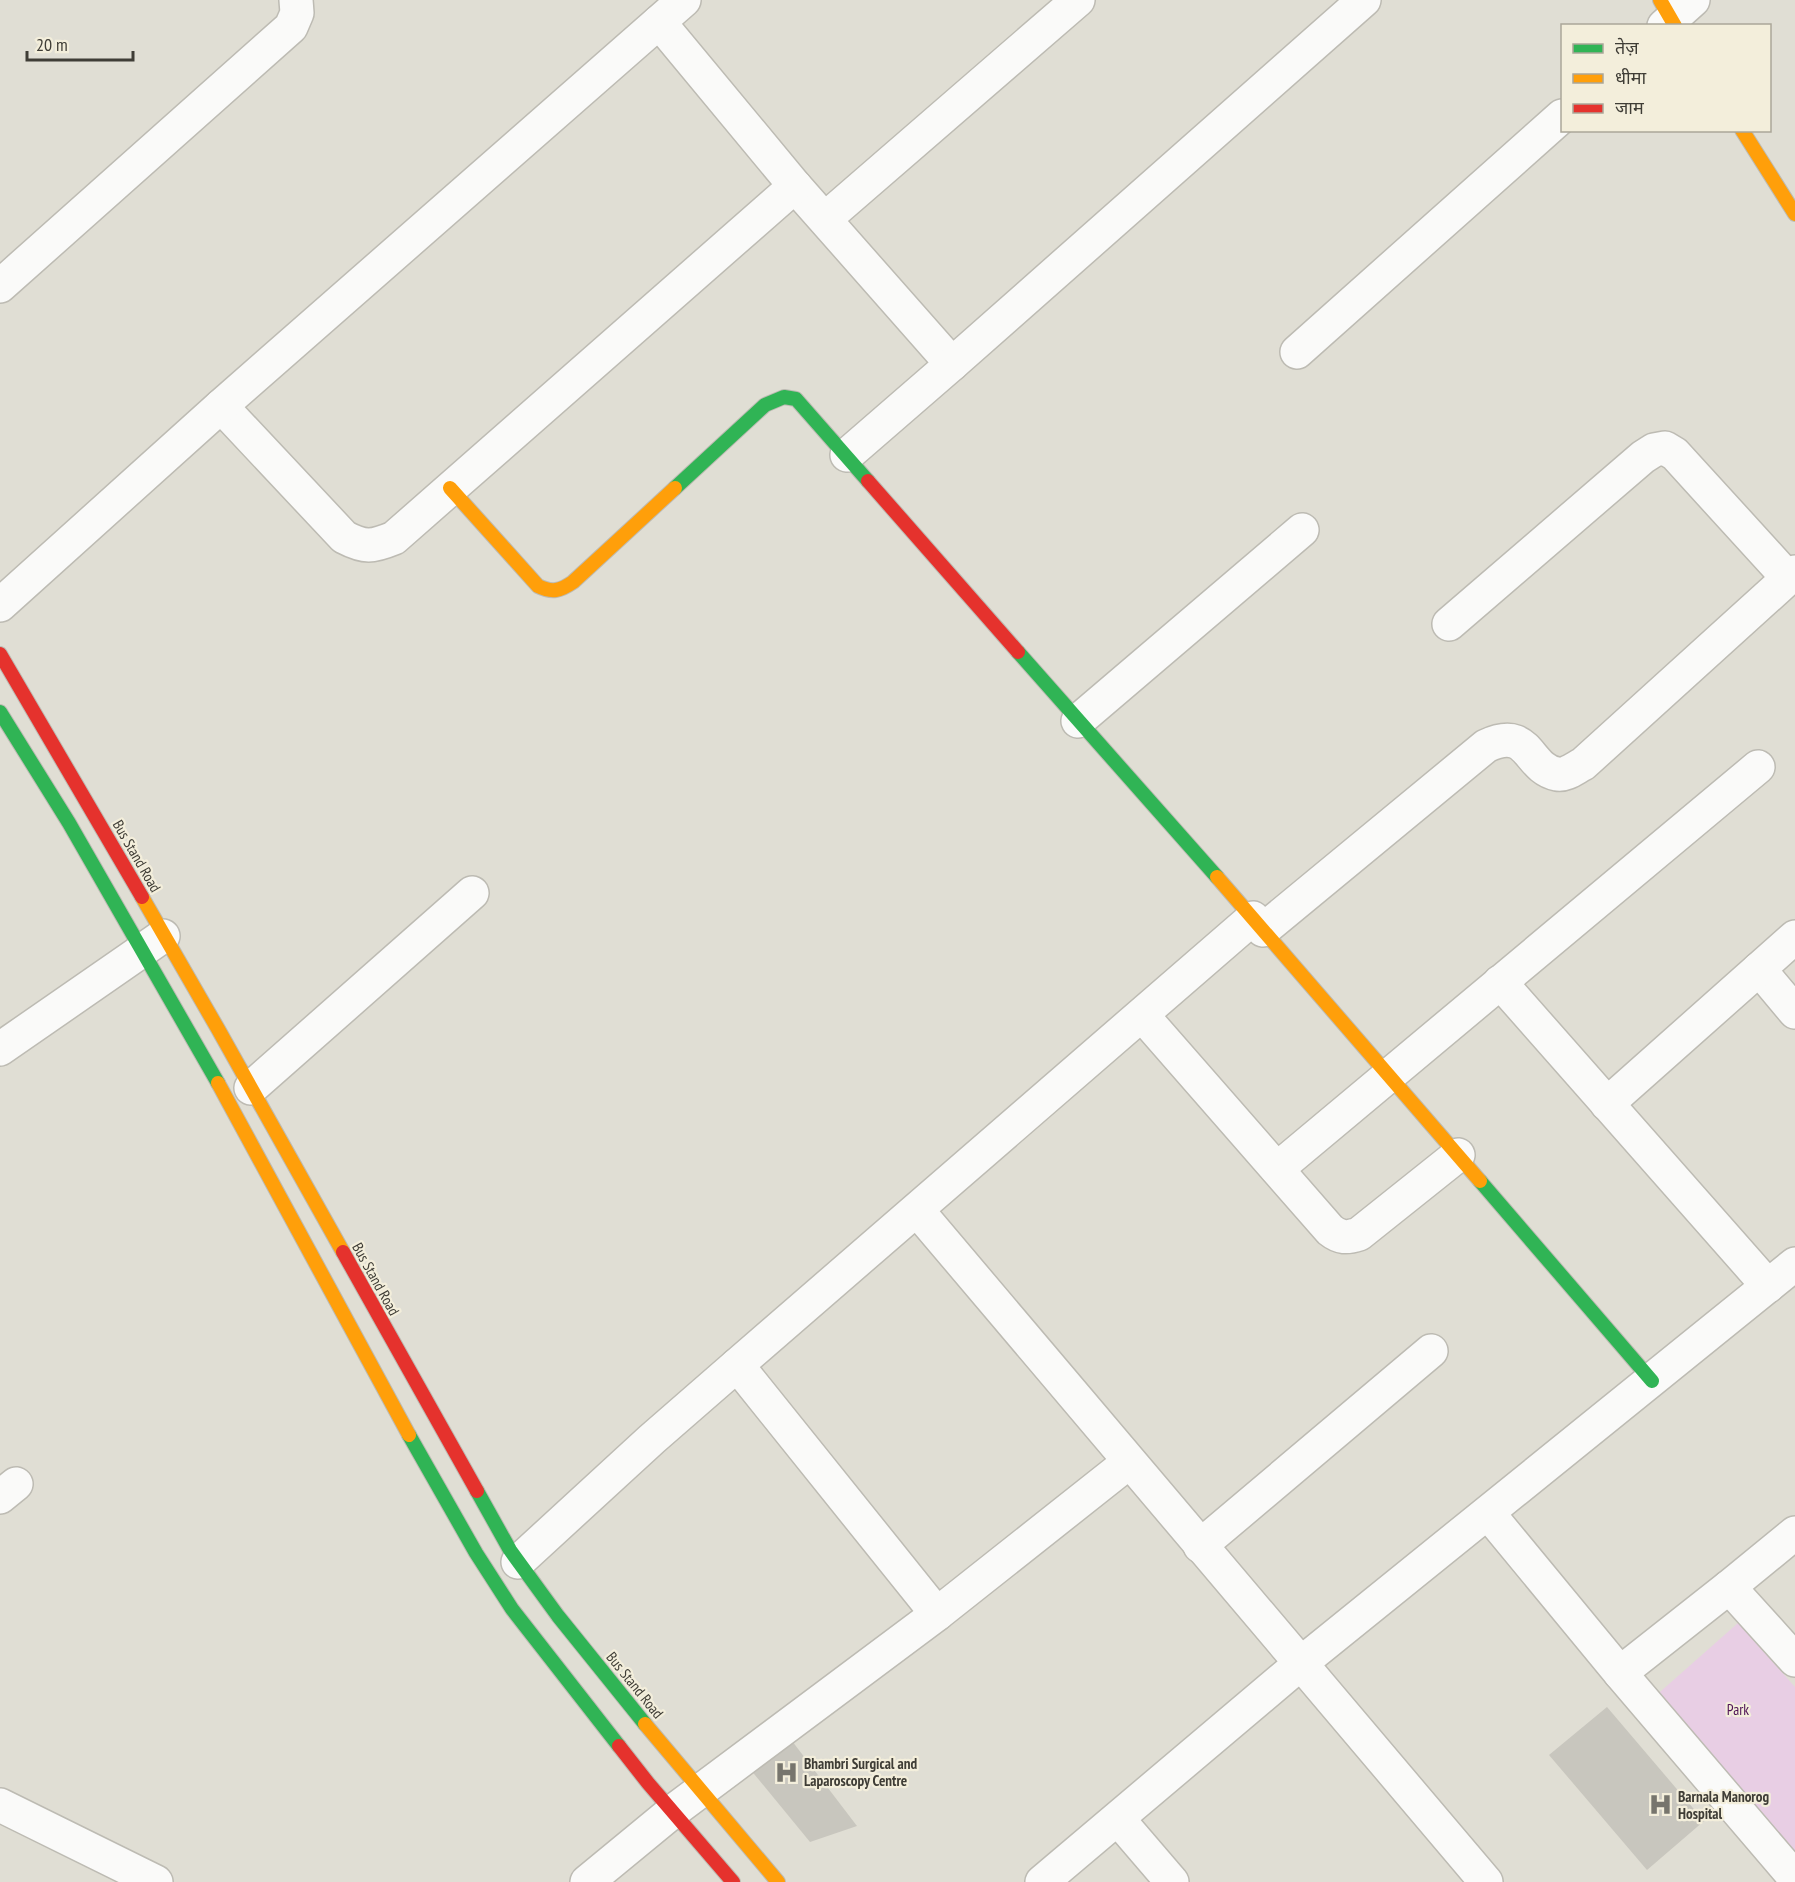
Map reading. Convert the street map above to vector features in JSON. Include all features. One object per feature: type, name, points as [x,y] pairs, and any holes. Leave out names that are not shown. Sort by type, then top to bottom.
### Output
[{"type":"street","points":[[0,286],[291,27],[297,13],[296,0]]},
{"type":"street","points":[[0,605],[221,406],[684,0]]},
{"type":"street","points":[[825,219],[1078,0]]},
{"type":"street","points":[[847,455],[1364,0]]},
{"type":"street","points":[[659,22],[795,186],[952,364]]},
{"type":"street","points":[[1297,352],[1561,118]]},
{"type":"street","points":[[1743,132],[1795,214]]},
{"type":"street","points":[[221,406],[344,537],[360,545],[377,545],[394,538],[795,186]]},
{"type":"street","points":[[450,488],[538,586],[549,591],[561,591],[765,405],[778,397],[789,396],[796,399],[1258,924],[1652,1381]]},
{"type":"street","points":[[518,1562],[737,1365],[1142,1015],[1486,746],[1499,740],[1513,740],[1545,769],[1558,775],[1569,772],[1583,764],[1792,575],[1675,454],[1665,448],[1654,450],[1643,457],[1449,624]]},
{"type":"street","points":[[1078,721],[1302,530]]},
{"type":"street","name":"Bus Stand Road","points":[[0,654],[91,809],[203,1054],[408,1433],[476,1553],[512,1609],[672,1812],[733,1882]]},
{"type":"street","name":"Bus Stand Road","points":[[0,712],[69,823],[153,942],[251,1088],[518,1562],[558,1616],[700,1791],[778,1882]]},
{"type":"street","points":[[1277,1169],[1758,767]]},
{"type":"street","points":[[251,1088],[472,893]]},
{"type":"street","points":[[1607,1104],[1795,937]]},
{"type":"street","points":[[0,1049],[153,942]]},
{"type":"street","points":[[1759,969],[1795,1012]]},
{"type":"street","points":[[1500,982],[1768,1286]]},
{"type":"street","points":[[1142,1015],[1330,1230],[1338,1236],[1349,1238],[1359,1234],[1458,1155]]},
{"type":"street","points":[[917,1210],[1486,1882]]},
{"type":"street","points":[[1042,1882],[1300,1664],[1795,1264]]},
{"type":"street","points":[[1200,1546],[1431,1351]]},
{"type":"street","points":[[737,1365],[937,1614]]},
{"type":"street","points":[[587,1882],[672,1812],[937,1614],[1130,1462]]},
{"type":"street","points":[[1488,1513],[1620,1673],[1795,1878]]},
{"type":"street","points":[[1620,1673],[1795,1533]]},
{"type":"street","points":[[1729,1587],[1795,1660]]},
{"type":"street","points":[[0,1805],[116,1873],[156,1882]]},
{"type":"street","points":[[1118,1819],[1172,1882]]},
{"type":"green space","name":"Park","points":[[1738,1623],[1795,1687],[1795,1859],[1652,1699]]},
{"type":"building","points":[[1607,1707],[1704,1821],[1647,1870],[1549,1755]]},
{"type":"building","points":[[789,1737],[857,1826],[810,1842],[750,1769]]},
{"type":"traffic: fast","points":[[675,488],[765,405],[784,397],[796,399],[868,481]]},
{"type":"traffic: fast","points":[[1018,652],[1217,877]]},
{"type":"traffic: fast","points":[[0,712],[69,823],[218,1083]]},
{"type":"traffic: fast","points":[[1480,1181],[1652,1381]]},
{"type":"traffic: fast","points":[[409,1435],[476,1553],[512,1609],[619,1746]]},
{"type":"traffic: fast","points":[[477,1491],[510,1550],[558,1616],[645,1724]]},
{"type":"traffic: slow","points":[[1660,0],[1674,24]]},
{"type":"traffic: slow","points":[[1743,132],[1795,214]]},
{"type":"traffic: slow","points":[[450,488],[538,586],[548,590],[560,589],[573,582],[675,488]]},
{"type":"traffic: slow","points":[[1217,877],[1480,1181]]},
{"type":"traffic: slow","points":[[142,897],[343,1252]]},
{"type":"traffic: slow","points":[[218,1083],[409,1435]]},
{"type":"traffic: slow","points":[[645,1724],[778,1882]]},
{"type":"traffic: jam","points":[[868,481],[1018,652]]},
{"type":"traffic: jam","points":[[0,654],[142,897]]},
{"type":"traffic: jam","points":[[343,1252],[477,1491]]},
{"type":"traffic: jam","points":[[619,1746],[733,1882]]},
{"type":"place","name":"Bhambri Surgical and Laparoscopy Centre","points":[[786,1772]]},
{"type":"place","name":"Barnala Manorog Hospital","points":[[1660,1805]]}]
